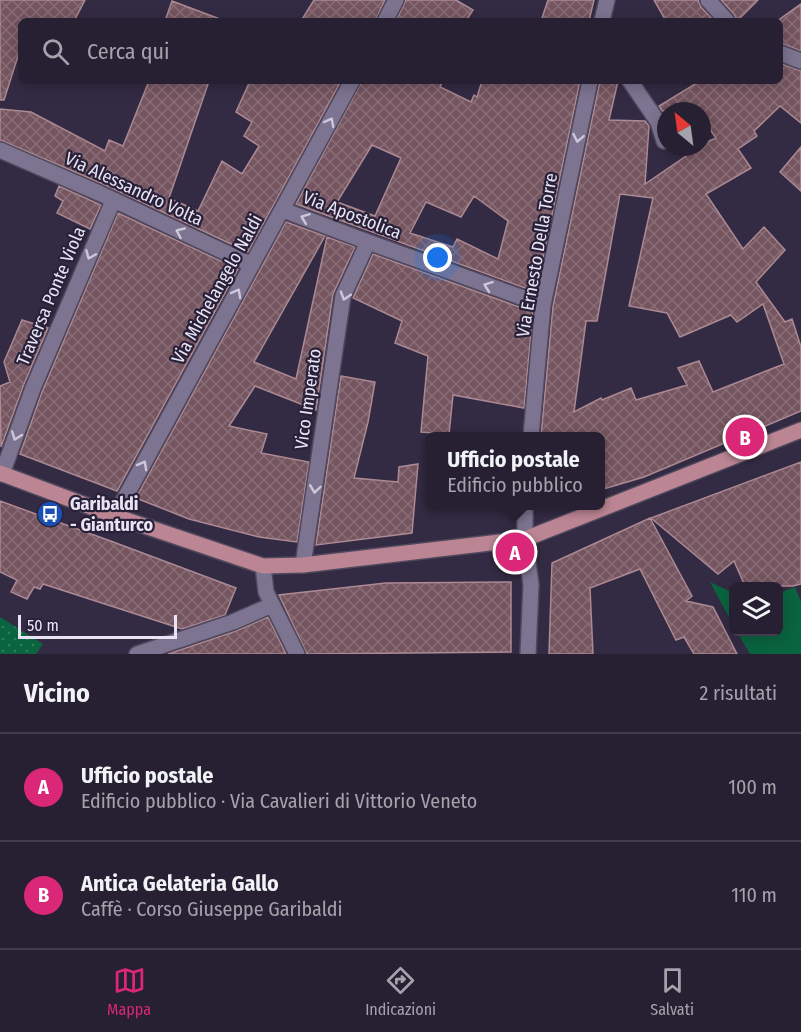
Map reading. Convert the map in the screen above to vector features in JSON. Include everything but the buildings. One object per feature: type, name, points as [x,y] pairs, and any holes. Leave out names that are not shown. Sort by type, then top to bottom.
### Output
[{"type":"main road","points":[[605,507],[801,430]]},
{"type":"main road","points":[[1,474],[115,516],[263,566],[303,565],[525,538],[597,510]]},
{"type":"street","points":[[387,18],[396,0]]},
{"type":"street","points":[[603,18],[607,0]]},
{"type":"street","points":[[708,0],[724,18]]},
{"type":"street","points":[[783,54],[801,61]]},
{"type":"street","name":"Via Michelangelo Naldi","points":[[115,516],[350,84]]},
{"type":"street","name":"Via Ernesto Della Torre","points":[[531,432],[543,305],[589,84]]},
{"type":"street","points":[[632,84],[657,121]]},
{"type":"street","name":"Via Alessandro Volta","points":[[0,150],[99,193],[252,265]]},
{"type":"street","name":"Traversa Ponte Viola","points":[[1,474],[33,388],[113,201]]},
{"type":"street","name":"Via Apostolica","points":[[283,210],[368,243],[543,305]]},
{"type":"street","name":"Vico Imperato","points":[[303,565],[343,296],[368,243]]},
{"type":"street","points":[[525,510],[525,538],[531,585],[528,654]]},
{"type":"street","points":[[263,566],[266,592],[297,654]]},
{"type":"street","points":[[137,654],[233,622],[272,605]]},
{"type":"green space","points":[[710,582],[729,591],[729,618]]},
{"type":"green space","points":[[795,587],[801,602],[801,654],[750,654],[739,636],[783,636],[783,592]]},
{"type":"green space","points":[[0,617],[43,644],[36,654],[0,654]]},
{"type":"place","name":"Antica Gelateria Gallo","points":[[745,437]]},
{"type":"place","name":"Garibaldi - Gianturco","points":[[50,514]]},
{"type":"place","name":"Ufficio postale","points":[[515,552]]}]
